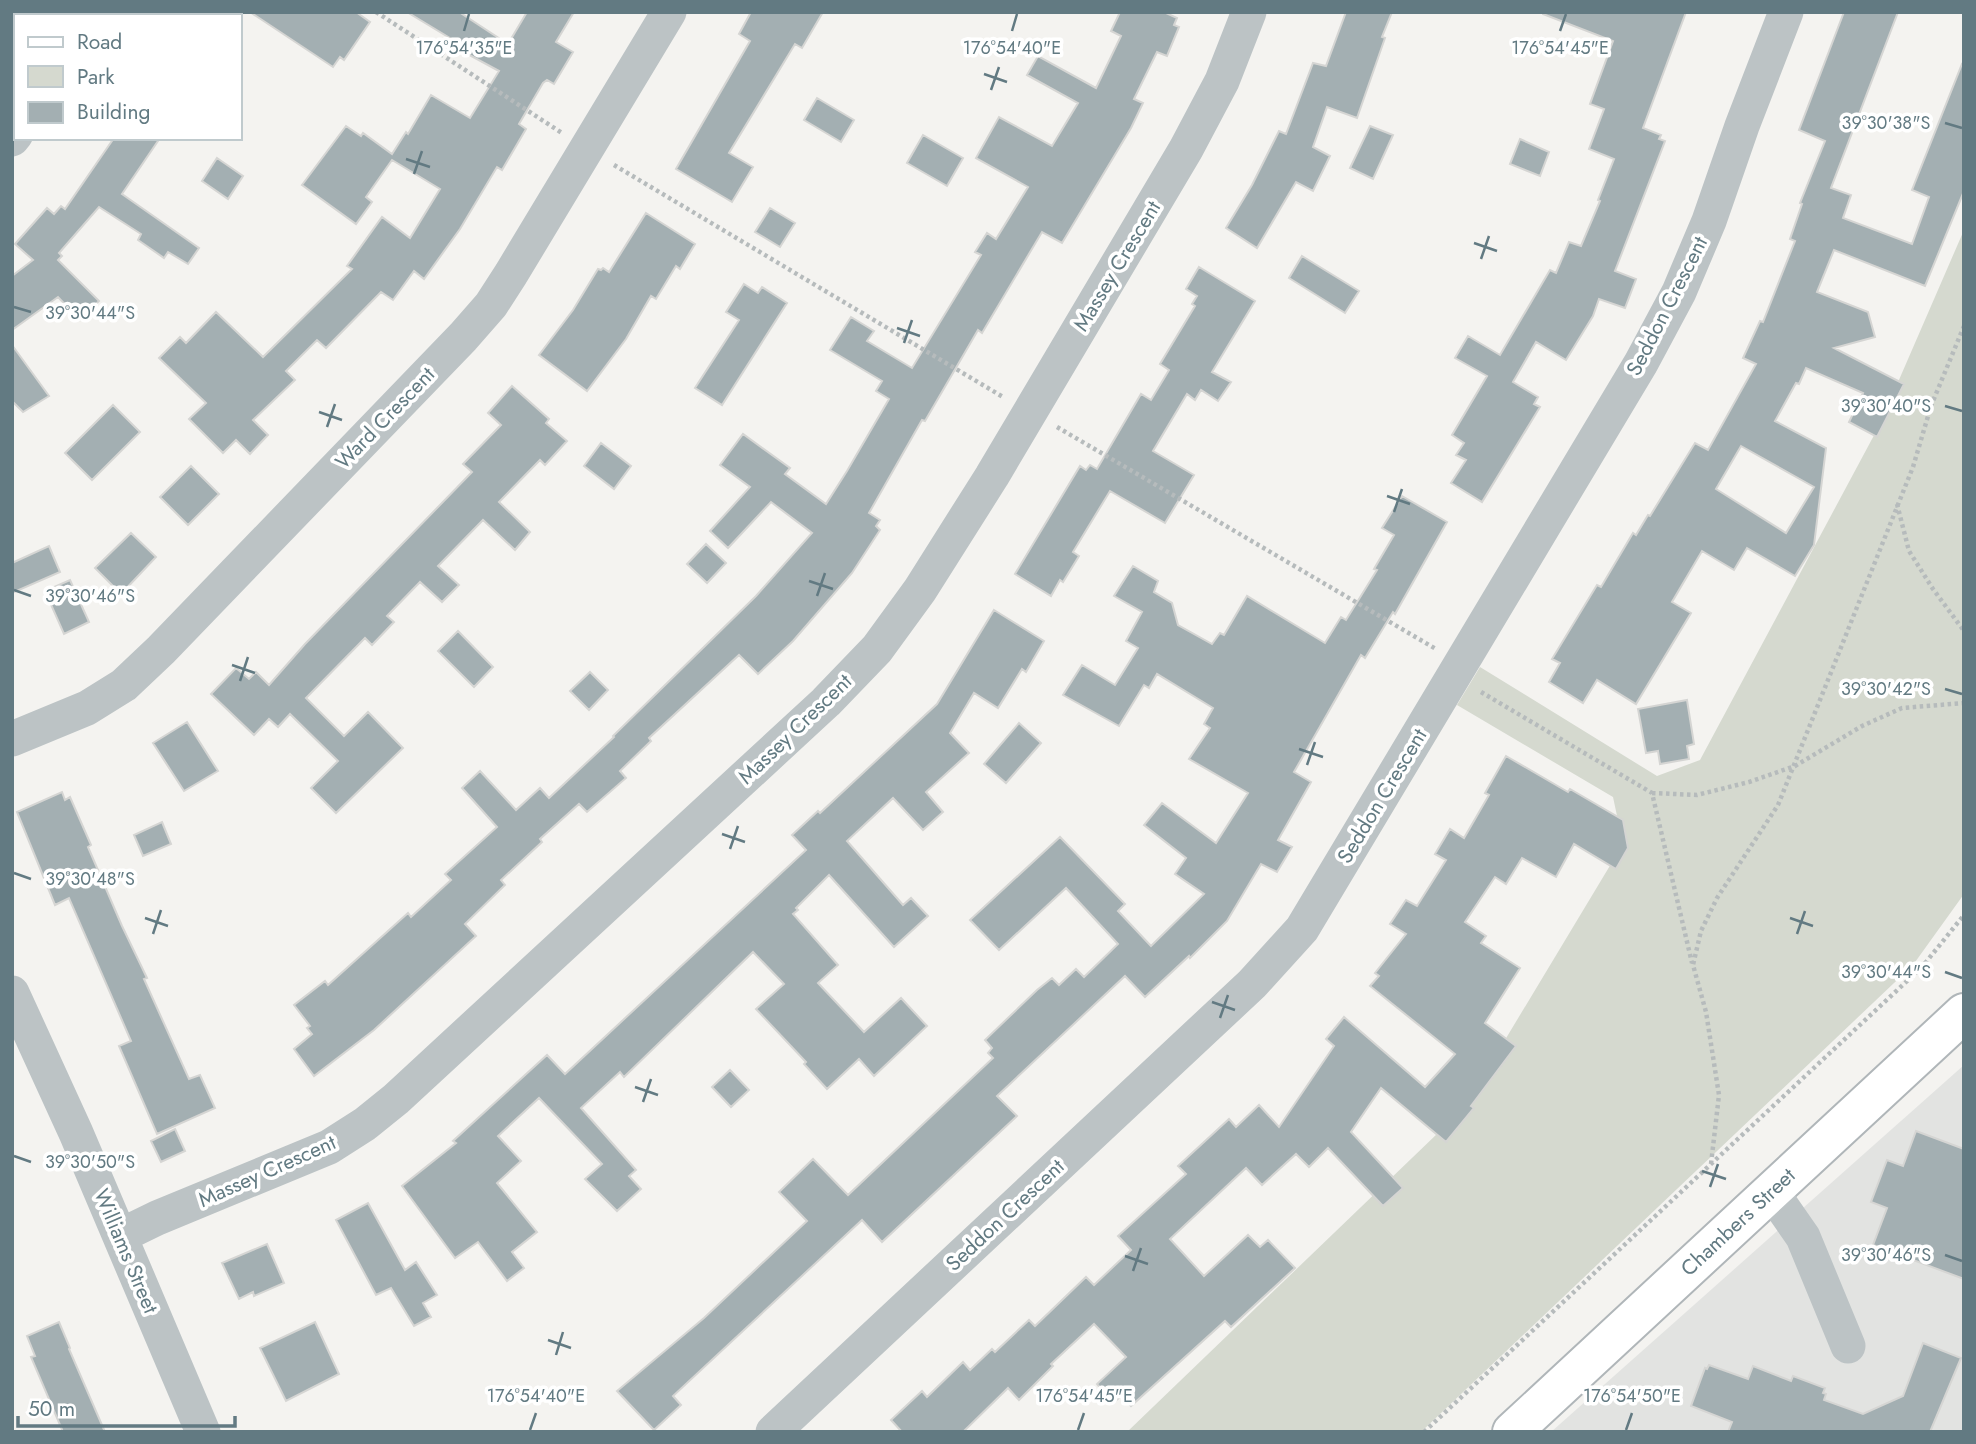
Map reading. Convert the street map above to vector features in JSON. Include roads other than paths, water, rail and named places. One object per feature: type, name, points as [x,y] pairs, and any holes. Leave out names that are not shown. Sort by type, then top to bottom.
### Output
[{"type":"main road","name":"Chambers Street","points":[[1512,1432],[1964,1013]]},
{"type":"street","name":"Ward Crescent","points":[[12,739],[87,708],[124,685],[463,338],[491,305],[669,12]]},
{"type":"street","name":"Massey Crescent","points":[[120,1236],[328,1147],[365,1124],[396,1099],[826,702],[877,649],[920,590],[1030,411],[1205,114],[1222,81],[1249,12]]},
{"type":"street","name":"Seddon Crescent","points":[[773,1432],[1252,984],[1302,929],[1640,363],[1679,292],[1709,221],[1786,12]]},
{"type":"street","name":"Williams Street","points":[[12,993],[203,1432]]},
{"type":"street","points":[[1771,1191],[1803,1237],[1848,1346]]}]
